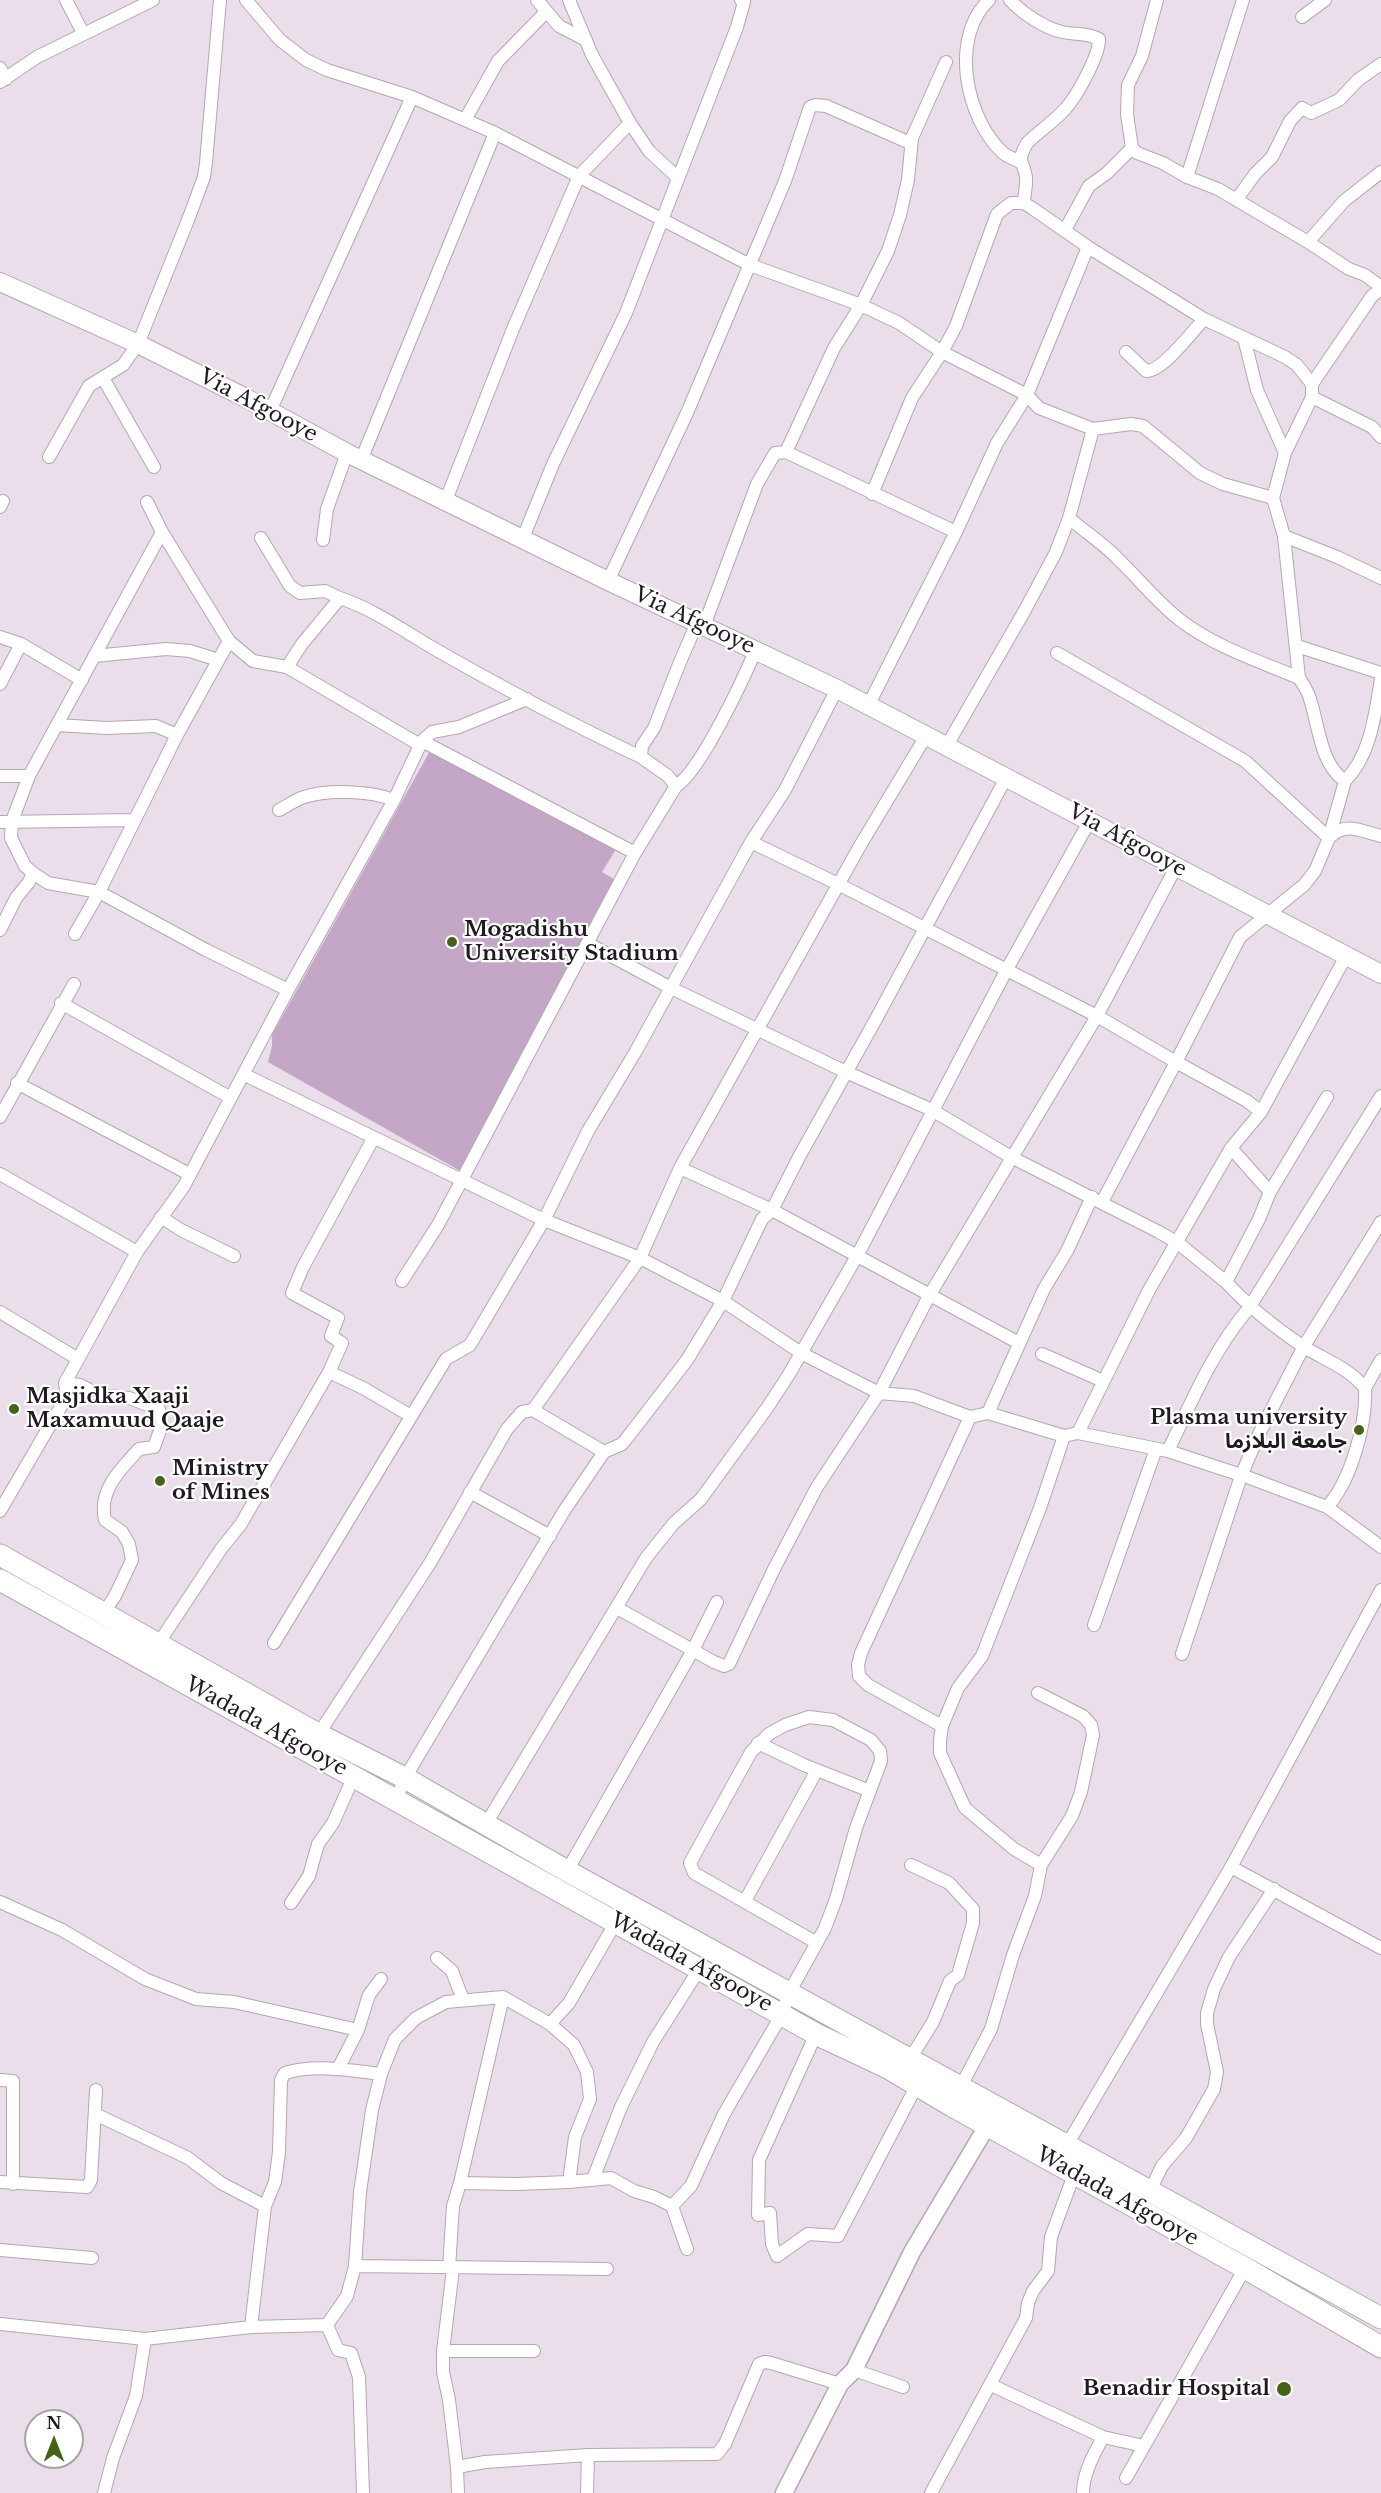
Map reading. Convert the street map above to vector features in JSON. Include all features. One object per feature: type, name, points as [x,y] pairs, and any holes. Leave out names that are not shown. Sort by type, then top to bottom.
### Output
[{"type":"highway","name":"Wadada Afgooye","points":[[0,1555],[158,1644],[314,1743],[354,1776],[816,2034],[888,2068],[917,2085],[956,2097],[1070,2159],[1245,2268],[1381,2347]]},
{"type":"highway","name":"Wadada Afgooye","points":[[0,1580],[314,1743],[405,1778],[567,1871],[910,2059],[987,2126],[1150,2191],[1381,2318]]},
{"type":"main road","name":"Via Afgooye","points":[[0,282],[138,344],[355,456],[608,581],[837,689],[1381,975]]},
{"type":"street","points":[[66,0],[83,33]]},
{"type":"street","points":[[2,76],[83,33],[153,0]]},
{"type":"street","points":[[49,458],[89,386],[123,365],[138,344],[204,177],[219,0]]},
{"type":"street","points":[[246,0],[280,40],[306,60],[327,70],[412,97],[495,133],[750,265],[861,305],[899,323],[942,352],[1027,395],[1039,408],[1093,429],[1131,424],[1143,426],[1200,473],[1223,484],[1273,498]]},
{"type":"street","points":[[537,0],[559,26],[586,40]]},
{"type":"street","points":[[569,0],[586,40],[630,123],[650,151],[678,178]]},
{"type":"street","points":[[989,0],[978,14],[968,41],[965,60],[968,82],[976,115],[983,128],[1004,154],[1020,162],[1026,177],[1024,203]]},
{"type":"street","points":[[1010,0],[1044,25],[1062,32],[1093,36],[1099,39],[1095,58],[1070,104],[1027,143],[1020,162]]},
{"type":"street","points":[[1132,148],[1127,114],[1128,85],[1142,56],[1157,0]]},
{"type":"street","points":[[1187,177],[1243,0]]},
{"type":"street","points":[[1302,17],[1325,0]]},
{"type":"street","points":[[523,538],[553,464],[626,313],[737,27],[743,1]]},
{"type":"street","points":[[465,120],[498,61],[546,12]]},
{"type":"street","points":[[786,452],[834,348],[861,305],[895,235],[908,180],[910,143],[946,62]]},
{"type":"street","points":[[1237,199],[1255,174],[1272,157],[1290,121],[1302,108],[1311,113],[1339,100],[1358,80],[1381,64]]},
{"type":"street","points":[[270,411],[412,97]]},
{"type":"street","points":[[608,581],[687,413],[785,181],[810,107],[826,106],[910,143]]},
{"type":"street","points":[[446,500],[513,329],[579,176],[630,123]]},
{"type":"street","points":[[323,540],[327,509],[355,456],[495,133]]},
{"type":"street","points":[[1132,148],[1187,177],[1237,199],[1349,269],[1365,274],[1381,288],[1372,296],[1312,384],[1312,397],[1285,453],[1273,498],[1284,537],[1299,678],[1310,697],[1327,759],[1334,774],[1345,781]]},
{"type":"street","points":[[1065,230],[1089,186],[1107,173],[1132,148]]},
{"type":"street","points":[[1308,242],[1344,201],[1381,172]]},
{"type":"street","points":[[872,494],[912,398],[942,352],[967,299],[997,214],[1011,203],[1024,203],[1088,247],[1204,319],[1285,357],[1297,365],[1312,384]]},
{"type":"street","points":[[867,706],[956,532],[997,443],[1027,395],[1088,247]]},
{"type":"street","points":[[1126,352],[1146,371],[1152,372],[1163,364],[1204,319]]},
{"type":"street","points":[[1244,338],[1257,390],[1285,453]]},
{"type":"street","points":[[103,378],[154,467]]},
{"type":"street","points":[[1312,397],[1372,427],[1381,437]]},
{"type":"street","points":[[946,747],[1056,552],[1069,518],[1093,429]]},
{"type":"street","points":[[641,757],[642,746],[654,728],[680,662],[701,625],[757,484],[775,453],[786,452],[956,532]]},
{"type":"street","points":[[147,502],[162,532],[229,641],[253,661],[286,667],[421,743],[635,853]]},
{"type":"street","points":[[1069,518],[1118,558],[1152,596],[1181,621],[1226,646],[1299,678]]},
{"type":"street","points":[[162,532],[6,822],[25,866],[48,883],[99,891],[187,940],[288,990]]},
{"type":"street","points":[[1284,537],[1337,557],[1381,578]]},
{"type":"street","points":[[261,538],[290,586],[300,593],[325,591],[378,613],[432,648],[641,757],[668,776],[676,786]]},
{"type":"street","points":[[286,667],[340,598]]},
{"type":"street","points":[[0,637],[21,644],[82,680]]},
{"type":"street","points":[[75,934],[177,735],[229,641]]},
{"type":"street","points":[[0,684],[21,644]]},
{"type":"street","points":[[1297,646],[1381,673]]},
{"type":"street","points":[[94,656],[166,649],[190,651],[218,660]]},
{"type":"street","points":[[402,1281],[438,1225],[462,1181],[635,853],[676,786],[688,777],[701,758],[756,649]]},
{"type":"street","points":[[1057,653],[1245,760],[1329,838]]},
{"type":"street","points":[[988,1413],[1019,1343],[1097,1199],[1176,1062],[1239,937],[1304,885],[1315,871],[1329,838],[1345,781],[1357,769],[1377,722],[1381,679]]},
{"type":"street","points":[[274,1643],[446,1359],[470,1344],[544,1220],[588,1131],[671,988],[751,842],[785,790],[837,689]]},
{"type":"street","points":[[0,1511],[67,1396],[65,1383],[137,1252],[184,1186],[245,1075],[288,990],[394,800],[421,743],[432,732],[459,727],[527,699]]},
{"type":"street","points":[[57,725],[106,728],[156,726],[177,735]]},
{"type":"street","points":[[533,1410],[640,1258],[680,1168],[861,844],[926,736]]},
{"type":"street","points":[[0,776],[29,776]]},
{"type":"street","points":[[396,1800],[405,1778],[564,1511],[604,1452],[622,1444],[687,1360],[723,1301],[762,1219],[772,1210],[1006,778]]},
{"type":"street","points":[[279,810],[304,797],[325,793],[368,792],[394,800]]},
{"type":"street","points":[[6,822],[134,820]]},
{"type":"street","points":[[486,1824],[661,1537],[701,1499],[767,1408],[801,1353],[857,1256],[1006,971],[1089,822]]},
{"type":"street","points":[[1329,838],[1337,830],[1346,827],[1381,836]]},
{"type":"street","points":[[751,842],[1097,1016],[1247,1101],[1261,1112]]},
{"type":"street","points":[[617,1608],[714,1662],[724,1666],[729,1664],[774,1569],[817,1487],[879,1393],[929,1296],[1097,1016],[1176,867]]},
{"type":"street","points":[[0,930],[16,898],[33,873]]},
{"type":"street","points":[[587,943],[671,988],[846,1072],[932,1110],[1011,1157],[1097,1199],[1178,1243],[1226,1282],[1249,1308],[1304,1346],[1351,1373],[1365,1388]]},
{"type":"street","points":[[1078,1433],[1149,1290],[1231,1148],[1261,1112],[1346,956]]},
{"type":"street","points":[[0,1117],[61,1003],[74,984]]},
{"type":"street","points":[[61,1003],[231,1098]]},
{"type":"street","points":[[245,1075],[544,1220],[640,1258],[723,1301],[801,1353],[879,1393],[914,1396],[970,1417],[988,1413],[1064,1436],[1078,1433],[1162,1450],[1327,1507],[1381,1547]]},
{"type":"street","points":[[17,1083],[189,1174]]},
{"type":"street","points":[[1094,1625],[1162,1450],[1211,1362],[1235,1324],[1249,1308],[1381,1096]]},
{"type":"street","points":[[1226,1282],[1259,1220],[1270,1192],[1327,1097]]},
{"type":"street","points":[[158,1644],[215,1558],[241,1524],[329,1372],[342,1343],[331,1336],[338,1318],[292,1293],[303,1267],[373,1138]]},
{"type":"street","points":[[1231,1148],[1270,1192]]},
{"type":"street","points":[[680,1168],[772,1210],[1019,1343]]},
{"type":"street","points":[[0,1174],[137,1252]]},
{"type":"street","points":[[161,1217],[234,1256]]},
{"type":"street","points":[[1182,1654],[1241,1476],[1304,1346],[1381,1222]]},
{"type":"street","points":[[0,1312],[78,1359]]},
{"type":"street","points":[[1042,1354],[1103,1381]]},
{"type":"street","points":[[1327,1507],[1339,1494],[1352,1466],[1365,1406],[1365,1388],[1381,1360]]},
{"type":"street","points":[[329,1372],[363,1388],[411,1416]]},
{"type":"street","points":[[65,1383],[80,1385],[99,1395],[129,1398],[159,1409],[162,1425],[154,1447],[139,1449],[112,1479],[102,1507],[105,1520],[122,1532],[129,1544],[132,1560],[115,1596],[103,1614]]},
{"type":"street","points":[[314,1743],[430,1563],[507,1429],[522,1412],[533,1410],[604,1452]]},
{"type":"street","points":[[942,1726],[867,1685],[859,1676],[858,1665],[861,1653],[970,1417]]},
{"type":"street","points":[[1041,1865],[1014,1849],[965,1808],[940,1753],[942,1726],[958,1688],[981,1656],[1040,1508],[1064,1436]]},
{"type":"street","points":[[470,1492],[550,1536]]},
{"type":"street","points":[[931,2493],[1026,2318],[1028,2303],[1033,2291],[1048,2271],[1051,2237],[1070,2159],[1381,1590]]},
{"type":"street","points":[[567,1871],[693,1650],[717,1602]]},
{"type":"street","points":[[956,2097],[991,2029],[1013,1955],[1035,1896],[1041,1865],[1072,1816],[1081,1792],[1093,1735],[1091,1725],[1083,1716],[1038,1693]]},
{"type":"street","points":[[672,2206],[691,2186],[724,2115],[782,2014],[789,1993],[817,1943],[836,1899],[856,1828],[881,1761],[880,1751],[871,1740],[833,1719],[809,1717],[785,1725],[758,1743],[690,1863],[694,1873],[817,1943]]},
{"type":"street","points":[[758,1743],[870,1791]]},
{"type":"street","points":[[745,1901],[817,1770]]},
{"type":"street","points":[[291,1903],[309,1876],[318,1844],[333,1823],[354,1776]]},
{"type":"street","points":[[910,2059],[933,2022],[950,1981],[958,1975],[973,1923],[973,1909],[948,1883],[911,1865]]},
{"type":"street","points":[[1231,1867],[1274,1888],[1381,1948]]},
{"type":"street","points":[[1150,2191],[1162,2166],[1186,2138],[1214,2089],[1217,2072],[1207,2024],[1207,2013],[1214,1989],[1229,1957],[1274,1888]]},
{"type":"street","points":[[550,2024],[569,2003],[616,1922],[622,1900]]},
{"type":"street","points":[[0,1902],[62,1930],[145,1979],[196,1999],[234,2002],[358,2030]]},
{"type":"street","points":[[437,1958],[452,1971],[463,2000]]},
{"type":"street","points":[[593,2179],[621,2107],[653,2042],[700,1968]]},
{"type":"street","points":[[338,2069],[358,2030],[369,1995],[381,1979]]},
{"type":"street","points":[[458,2493],[457,2467],[444,2372],[453,2206],[503,1997]]},
{"type":"street","points":[[327,2325],[347,2296],[355,2266],[360,2192],[372,2110],[381,2074],[395,2039],[416,2018],[446,2002],[503,1997],[550,2024],[574,2045],[587,2072],[590,2099],[575,2137],[569,2182]]},
{"type":"street","points":[[816,2034],[759,2160],[758,2215],[770,2213],[771,2244],[777,2256],[808,2234],[838,2236],[917,2085]]},
{"type":"street","points":[[251,2327],[265,2206],[275,2182],[279,2152],[281,2080],[285,2073],[295,2070],[338,2069],[381,2074]]},
{"type":"street","points":[[0,2080],[13,2081],[13,2184]]},
{"type":"street","points":[[0,2182],[87,2187],[91,2180],[96,2090]]},
{"type":"street","points":[[95,2114],[188,2158],[221,2183],[265,2206]]},
{"type":"street","points":[[784,2493],[840,2384],[854,2370],[912,2252],[987,2126]]},
{"type":"street","points":[[460,2183],[516,2184],[611,2178],[634,2191],[672,2206],[687,2249]]},
{"type":"street","points":[[0,2250],[92,2258]]},
{"type":"street","points":[[355,2266],[607,2269]]},
{"type":"street","points":[[1126,2478],[1245,2268]]},
{"type":"street","points":[[0,2324],[145,2339],[251,2327],[327,2325]]},
{"type":"street","points":[[327,2325],[338,2350],[351,2353],[359,2377],[363,2493]]},
{"type":"street","points":[[104,2493],[113,2458],[136,2396],[145,2339]]},
{"type":"street","points":[[444,2350],[534,2351]]},
{"type":"street","points":[[457,2467],[485,2462],[588,2455],[717,2454],[725,2444],[759,2364],[765,2362],[840,2384]]},
{"type":"street","points":[[854,2370],[903,2387]]},
{"type":"street","points":[[991,2385],[1103,2437],[1144,2446]]},
{"type":"street","points":[[1083,2493],[1083,2485],[1092,2459],[1103,2437]]},
{"type":"street","points":[[588,2455],[588,2493]]},
{"type":"shaded area","name":"Mogadishu University Stadium","points":[[431,749],[618,846],[602,872],[614,879],[462,1172],[268,1062],[272,1035]]},
{"type":"place","name":"Mogadishu University Stadium","points":[[452,942]]},
{"type":"place","name":"Masjidka Xaaji Maxamuud Qaaje","points":[[14,1409]]},
{"type":"place","name":"Plasma university جامعة البلازما","points":[[1359,1430]]},
{"type":"place","name":"Ministry of Mines","points":[[160,1481]]},
{"type":"place","name":"Benadir Hospital","points":[[1284,2389]]}]
